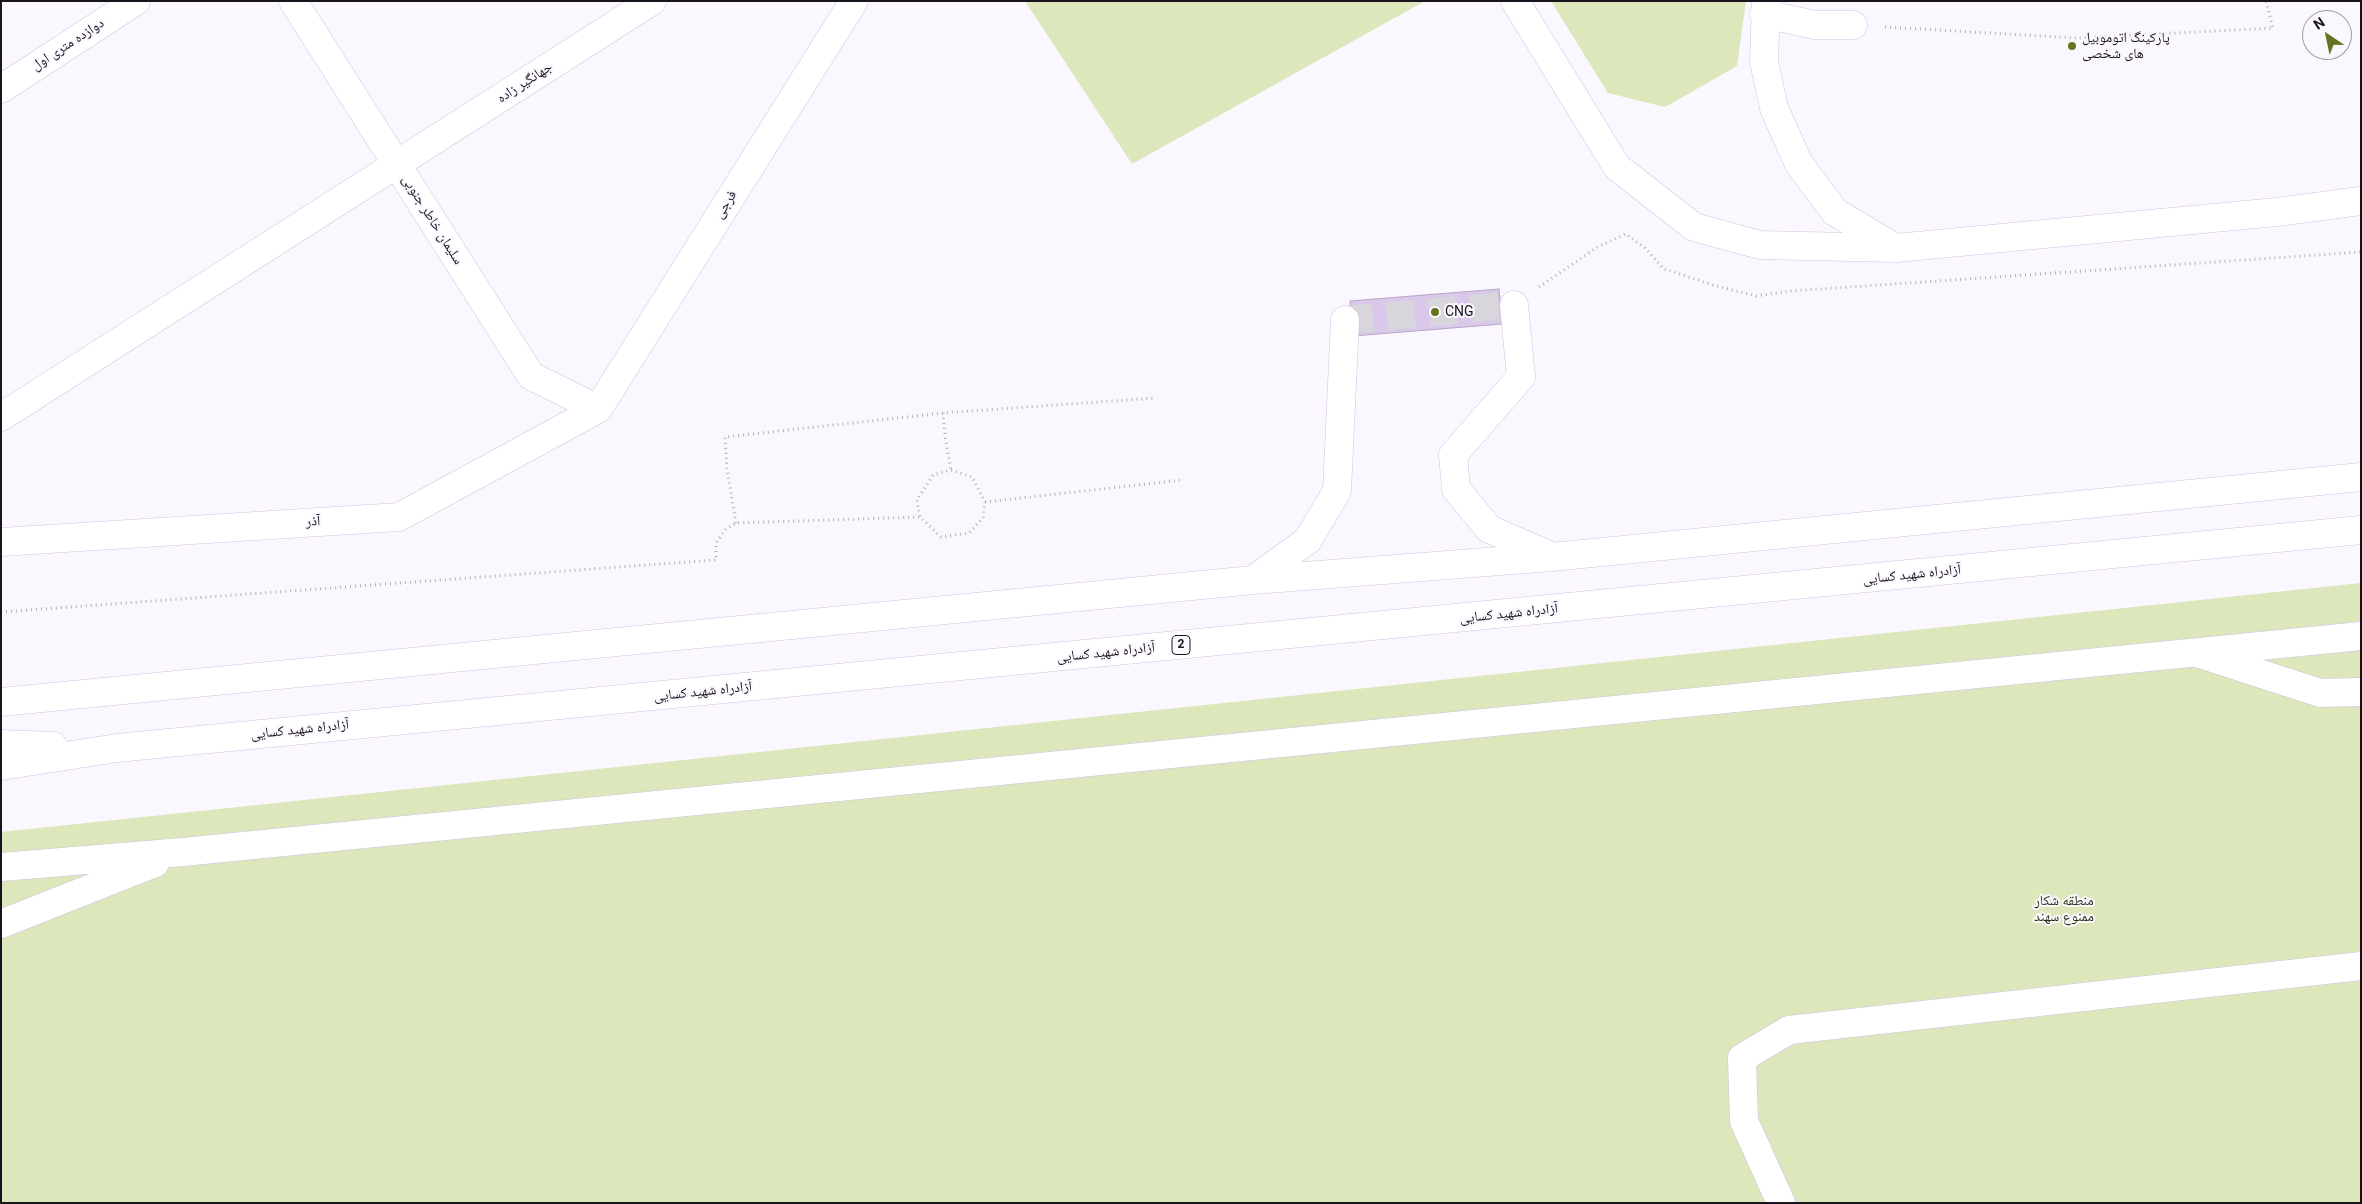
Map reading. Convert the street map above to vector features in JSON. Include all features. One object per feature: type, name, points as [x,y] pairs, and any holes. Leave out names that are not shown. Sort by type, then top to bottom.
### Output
[{"type":"main road","name":"دوازده متری اول","points":[[1,89],[136,1]]},
{"type":"main road","name":"سلیمان خاطر جنوبی","points":[[293,1],[531,376],[598,409]]},
{"type":"main road","name":"جهانگیر زاده","points":[[1,418],[652,1]]},
{"type":"main road","name":"فرجی","points":[[598,409],[854,1]]},
{"type":"main road","points":[[1515,1],[1617,167],[1694,227],[1760,245],[1896,248],[2278,212],[2361,201]]},
{"type":"main road","points":[[1853,25],[1815,25],[1765,8],[1764,62],[1774,108],[1799,164],[1836,212],[1896,248]]},
{"type":"main road","points":[[1514,305],[1521,377],[1453,455],[1456,489],[1489,529],[1552,557]]},
{"type":"main road","points":[[1253,580],[1308,540],[1337,491],[1345,320]]},
{"type":"main road","name":"آذر","points":[[1,542],[399,517],[598,409]]},
{"type":"main road","points":[[1,702],[1253,580],[1552,557],[2361,477]]},
{"type":"main road","name":"آزادراه شهید کسایی","points":[[1,766],[117,748],[2361,530]]},
{"type":"main road","points":[[1,867],[183,852],[2361,636]]},
{"type":"main road","points":[[2196,653],[2320,693],[2361,692]]},
{"type":"main road","points":[[1,744],[117,748]]},
{"type":"main road","points":[[1,924],[183,852]]},
{"type":"main road","points":[[1781,1203],[1744,1122],[1742,1058],[1789,1030],[2361,966]]},
{"type":"path","points":[[1853,25],[2077,38],[2274,28],[2266,1]]},
{"type":"path","points":[[1514,305],[1599,246],[1626,234]]},
{"type":"path","points":[[736,523],[727,469],[725,437],[943,413],[1154,398]]},
{"type":"path","points":[[943,413],[951,470]]},
{"type":"path","points":[[951,470],[972,477],[985,502],[983,518],[969,533],[941,537],[920,517],[917,500],[933,475],[951,470]]},
{"type":"path","points":[[985,502],[1182,480]]},
{"type":"path","points":[[1,612],[716,560],[716,543],[726,529],[736,523],[920,517]]},
{"type":"green space","points":[[1025,1],[1425,1],[1132,164]]},
{"type":"green space","points":[[1551,1],[1746,1],[1737,66],[1665,107],[1608,93]]},
{"type":"green space","name":"منطقه شکار ممنوع سهند","points":[[2361,583],[2361,1203],[1,1203],[1,832]]},
{"type":"building","points":[[1499,289],[1502,324],[1353,336],[1350,301]]},
{"type":"tunnel","points":[[1345,320],[1514,305]]},
{"type":"place","name":"پارکینگ اتوموبیل های شخصی","points":[[2072,46]]},
{"type":"place","name":"CNG","points":[[1435,312]]}]
